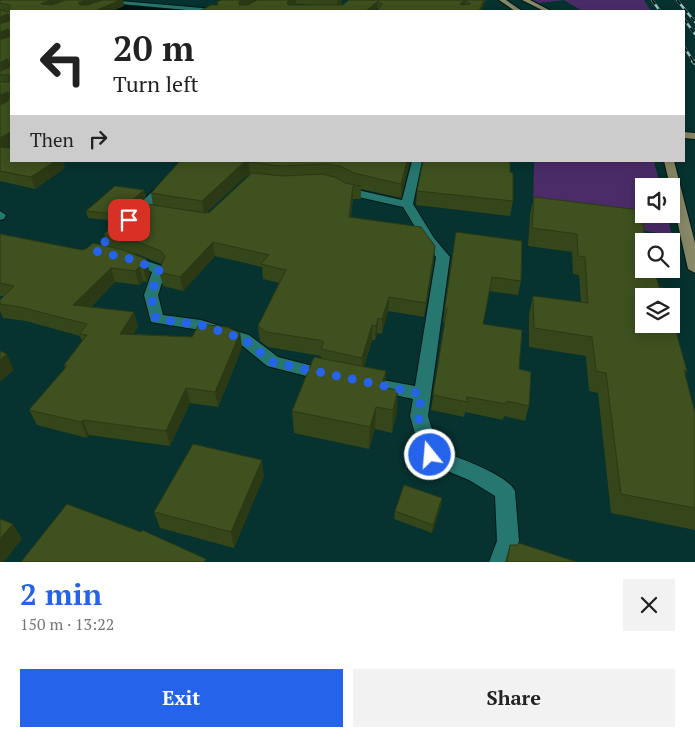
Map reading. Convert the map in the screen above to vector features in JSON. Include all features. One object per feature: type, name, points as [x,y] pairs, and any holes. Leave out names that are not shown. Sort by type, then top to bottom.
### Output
[{"type":"main road","points":[[501,0],[516,10]]},
{"type":"main road","points":[[525,0],[546,10]]},
{"type":"main road","points":[[669,162],[695,269]]},
{"type":"street","points":[[104,4],[111,0],[193,10]]},
{"type":"street","points":[[128,222],[146,211],[175,173],[190,162]]},
{"type":"street","points":[[418,162],[407,204],[429,240],[442,256],[418,416],[430,455],[476,474],[505,492],[517,544],[500,562]]},
{"type":"street","points":[[336,185],[345,186],[349,192],[407,204]]},
{"type":"street","points":[[113,255],[159,270],[151,295],[156,319],[201,325],[236,336],[244,339],[272,362],[338,377]]},
{"type":"street","points":[[356,381],[422,394]]},
{"type":"shaded area","points":[[532,0],[564,0],[539,3]]},
{"type":"shaded area","points":[[564,0],[644,0],[650,10],[580,10]]},
{"type":"shaded area","points":[[109,3],[190,10],[90,10]]},
{"type":"shaded area","points":[[534,162],[654,162],[658,178],[635,178],[635,223],[669,223],[672,233],[659,233],[533,214]]},
{"type":"building","points":[[0,0],[50,0],[41,4],[52,5],[66,0],[86,0],[78,3],[80,5],[88,5],[103,0],[120,0],[97,10],[10,10],[10,5],[0,3]]},
{"type":"building","points":[[221,0],[243,0],[239,2],[239,5],[248,5],[257,0],[290,0],[287,2],[288,5],[343,5],[349,0],[465,0],[460,4],[462,5],[470,4],[467,0],[484,0],[479,10],[378,10],[382,4],[378,1],[367,10],[202,10],[211,5],[218,5],[217,2]]},
{"type":"building","points":[[0,10],[8,12],[10,10],[10,15],[0,17]]},
{"type":"building","points":[[10,20],[10,31],[8,29],[0,32],[0,24]]},
{"type":"building","points":[[10,36],[10,61],[7,59],[0,63],[0,40]]},
{"type":"building","points":[[10,61],[10,93],[7,92],[0,95],[0,82],[9,82],[9,75],[0,75],[0,71],[9,68]]},
{"type":"building","points":[[10,93],[10,133],[0,138],[0,105],[8,101]]},
{"type":"building","points":[[0,147],[10,148],[10,162],[54,162],[31,177],[0,171]]},
{"type":"building","points":[[179,162],[249,162],[243,163],[202,201],[151,193]]},
{"type":"building","points":[[249,162],[407,162],[401,184],[354,173],[340,166],[326,164],[280,166]]},
{"type":"building","points":[[423,162],[510,162],[510,172],[513,173],[513,201],[417,191]]},
{"type":"building","points":[[252,173],[283,176],[323,174],[337,178],[345,183],[361,186],[353,186],[349,217],[421,227],[435,246],[426,303],[389,297],[382,319],[378,318],[376,326],[372,325],[362,358],[321,349],[324,342],[319,340],[266,332],[258,326],[286,270],[261,264],[269,255],[213,242],[180,277],[159,272],[165,256],[161,251],[133,240],[104,234],[140,203],[205,213],[210,212]]},
{"type":"building","points":[[115,186],[144,190],[116,214],[86,211]]},
{"type":"building","points":[[534,197],[635,209],[635,223],[643,223],[644,233],[635,233],[635,278],[656,278],[659,287],[664,288],[635,288],[635,333],[676,333],[687,371],[684,370],[695,413],[695,508],[621,494],[606,373],[596,371],[592,337],[534,328],[533,296],[588,303],[585,257],[578,256],[577,234],[532,228]]},
{"type":"building","points":[[456,232],[522,241],[521,281],[492,277],[483,324],[522,330],[519,369],[531,372],[529,406],[507,401],[506,404],[467,397],[467,402],[433,395],[447,308],[445,307]]},
{"type":"building","points":[[0,234],[82,250],[93,243],[123,250],[146,259],[143,268],[139,267],[135,271],[111,268],[73,305],[134,312],[120,334],[192,337],[199,324],[227,327],[240,333],[215,392],[186,388],[166,431],[83,420],[81,422],[29,410],[67,366],[64,365],[87,335],[80,334],[87,324],[20,307],[0,304],[0,300],[14,286],[0,283]]},
{"type":"building","points":[[0,351],[7,354],[0,360]]},
{"type":"building","points":[[314,357],[386,371],[381,387],[398,390],[393,410],[376,407],[370,427],[292,411]]},
{"type":"building","points":[[193,444],[262,460],[231,532],[154,512]]},
{"type":"building","points":[[404,485],[442,498],[433,525],[395,511]]},
{"type":"building","points":[[67,504],[141,532],[142,530],[206,559],[204,562],[21,562]]},
{"type":"building","points":[[0,519],[13,524],[0,539]]},
{"type":"building","points":[[519,543],[577,562],[507,562],[510,545],[517,545]]},
{"type":"railway","points":[[652,0],[659,10]]},
{"type":"railway","points":[[677,0],[695,22]]},
{"type":"railway","points":[[685,20],[695,34]]},
{"type":"railway","points":[[685,48],[694,62]]},
{"type":"route","points":[[129,220],[95,251],[130,259],[159,270],[151,295],[156,319],[201,325],[244,339],[272,362],[422,394],[418,416],[430,455]]}]
